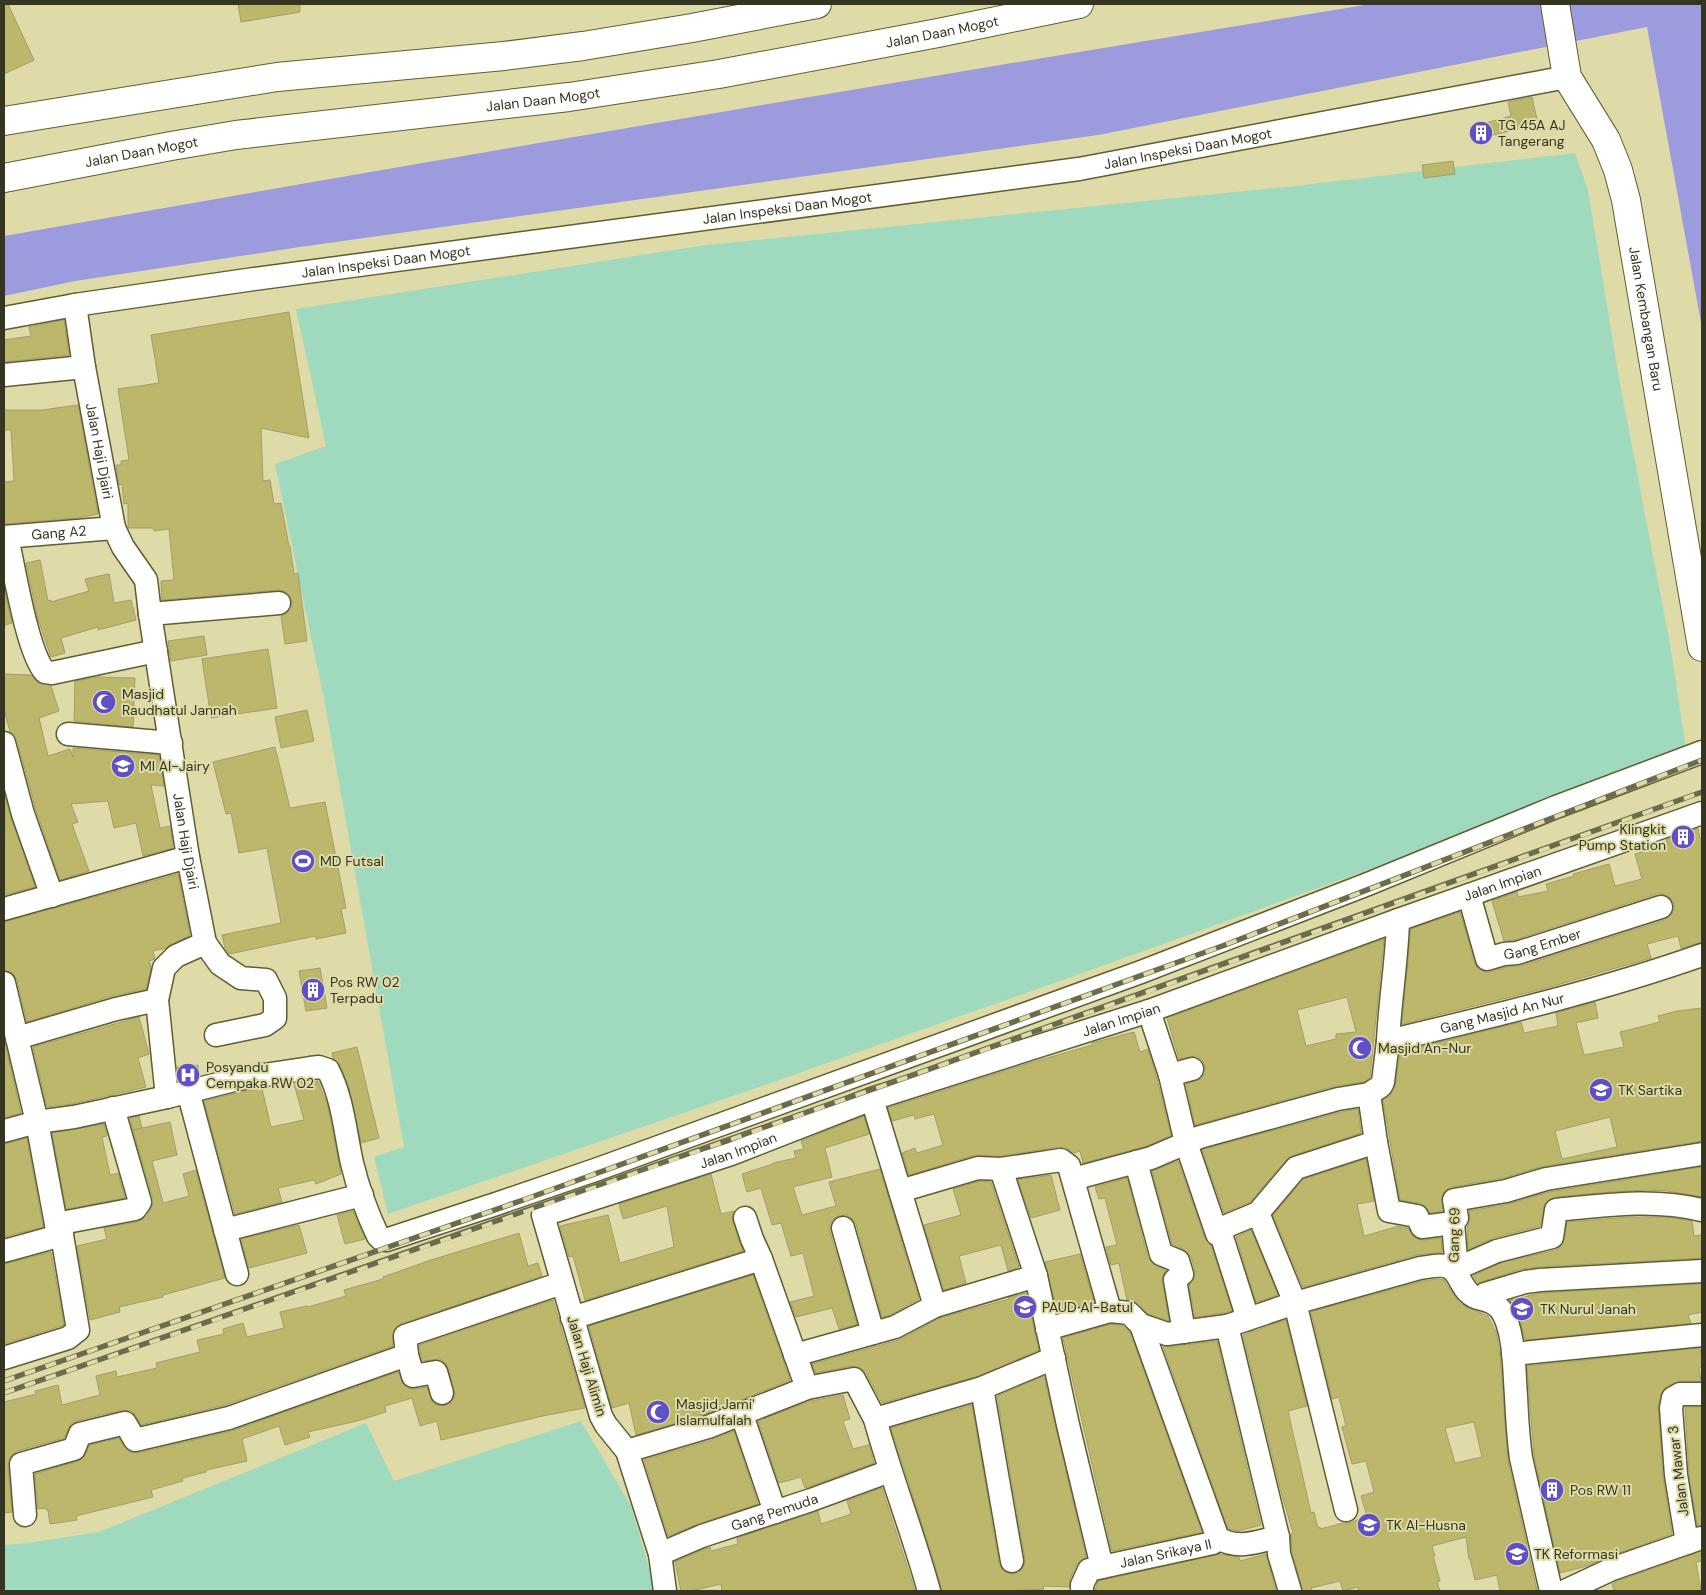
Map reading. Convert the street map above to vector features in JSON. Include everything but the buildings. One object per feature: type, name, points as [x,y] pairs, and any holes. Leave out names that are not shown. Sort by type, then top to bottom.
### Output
[{"type":"main road","points":[[4,121],[276,77],[504,56],[583,46],[692,28],[817,4]]},
{"type":"main road","name":"Jalan Daan Mogot","points":[[4,178],[236,135],[569,97],[719,74],[938,33],[1079,4]]},
{"type":"main road","name":"Jalan Kembangan Baru","points":[[1555,4],[1565,67],[1606,140],[1618,170],[1626,200],[1702,647]]},
{"type":"street","name":"Jalan Inspeksi Daan Mogot","points":[[4,318],[75,305],[254,279],[1079,169],[1565,67]]},
{"type":"street","name":"Jalan Haji Djairi","points":[[75,305],[84,366],[114,528],[123,547],[146,580],[188,857],[206,942]]},
{"type":"street","points":[[4,375],[84,366]]},
{"type":"street","name":"Gang A2","points":[[5,537],[114,528]]},
{"type":"street","points":[[5,537],[27,626],[40,666],[45,672],[52,673],[156,651]]},
{"type":"street","points":[[150,614],[279,603]]},
{"type":"street","points":[[68,734],[171,743]]},
{"type":"street","points":[[4,743],[23,814],[52,896]]},
{"type":"street","points":[[4,1131],[37,1122],[167,1097],[238,1080],[319,1068],[328,1070],[336,1085],[352,1164],[362,1195],[378,1236],[383,1240],[523,1195],[1141,972],[1368,884],[1556,807],[1702,752]]},
{"type":"street","name":"Jalan Impian","points":[[544,1218],[731,1154],[872,1099],[1149,1011],[1398,920],[1702,813]]},
{"type":"street","points":[[4,910],[188,857]]},
{"type":"street","name":"Gang Ember","points":[[1469,895],[1486,959],[1517,953],[1661,907]]},
{"type":"street","points":[[1073,1179],[1151,1158],[1200,1137],[1338,1099],[1369,1094],[1381,1086],[1388,1041],[1397,951],[1398,920]]},
{"type":"street","points":[[167,1097],[157,1000],[164,968],[176,956],[206,942],[220,964],[241,978],[266,980],[275,998],[275,1018],[265,1025],[216,1035]]},
{"type":"street","name":"Gang Masjid An Nur","points":[[1388,1041],[1513,1011],[1702,955]]},
{"type":"street","points":[[4,1358],[68,1338],[78,1330],[72,1286],[37,1122],[5,997]]},
{"type":"street","points":[[17,1038],[116,1009],[157,1000]]},
{"type":"street","points":[[1149,1011],[1170,1075],[1186,1143],[1217,1234],[1221,1234]]},
{"type":"street","points":[[1170,1075],[1192,1069]]},
{"type":"street","points":[[188,1091],[237,1274]]},
{"type":"street","points":[[1369,1094],[1389,1211],[1416,1216],[1422,1227],[1453,1223]]},
{"type":"street","points":[[872,1099],[936,1306]]},
{"type":"street","points":[[4,1250],[59,1230],[135,1209],[140,1202],[114,1108]]},
{"type":"street","points":[[1290,1591],[1279,1554],[1278,1537],[1221,1234],[1222,1228],[1258,1213],[1296,1168],[1376,1142]]},
{"type":"street","name":"Gang 69","points":[[1453,1270],[1456,1259],[1453,1223],[1457,1218],[1454,1200],[1506,1190],[1546,1179],[1702,1154]]},
{"type":"street","points":[[900,1191],[978,1168],[1001,1169],[1061,1160],[1069,1166],[1110,1311]]},
{"type":"street","points":[[1136,1162],[1161,1254],[1178,1261],[1182,1274],[1175,1280],[1184,1332]]},
{"type":"street","name":"Jalan Srikaya II","points":[[1001,1169],[1036,1276],[1068,1425],[1102,1567],[1212,1542],[1217,1538],[1141,1325]]},
{"type":"street","points":[[225,1230],[362,1195]]},
{"type":"street","points":[[523,1195],[534,1210],[544,1218]]},
{"type":"street","points":[[1453,1270],[1497,1251],[1552,1237],[1556,1210],[1634,1202],[1685,1206],[1702,1210]]},
{"type":"street","points":[[1258,1213],[1295,1303],[1346,1510]]},
{"type":"street","name":"Jalan Haji Alimin","points":[[544,1218],[601,1416],[606,1425],[628,1451],[660,1554],[665,1591]]},
{"type":"street","points":[[745,1218],[806,1388]]},
{"type":"street","points":[[843,1228],[873,1333]]},
{"type":"street","points":[[572,1318],[761,1259]]},
{"type":"street","points":[[1047,1329],[1110,1311],[1129,1313],[1141,1325],[1167,1334],[1184,1332],[1238,1322],[1295,1303],[1420,1268],[1446,1266],[1453,1270],[1470,1295],[1493,1301],[1502,1311],[1508,1327],[1513,1354],[1518,1436],[1551,1591]]},
{"type":"street","points":[[1481,1298],[1485,1294],[1525,1282],[1540,1280],[1702,1271]]},
{"type":"street","points":[[795,1355],[902,1325],[936,1306],[1036,1276]]},
{"type":"street","points":[[442,1393],[436,1372],[414,1376],[407,1355],[405,1336],[562,1284]]},
{"type":"street","points":[[1513,1354],[1702,1335]]},
{"type":"street","points":[[25,1515],[21,1464],[74,1449],[80,1434],[124,1423],[135,1440],[229,1418],[407,1355]]},
{"type":"street","points":[[875,1419],[982,1388],[1054,1358]]},
{"type":"street","points":[[628,1451],[742,1415],[806,1388],[854,1379],[875,1419],[929,1591]]},
{"type":"street","points":[[982,1388],[1012,1561]]},
{"type":"street","name":"Jalan Mawar 3","points":[[1695,1541],[1676,1475],[1670,1408],[1673,1398],[1680,1394],[1702,1394]]},
{"type":"street","points":[[742,1415],[775,1512]]},
{"type":"street","name":"Gang Pemuda","points":[[660,1554],[702,1536],[890,1471]]},
{"type":"street","points":[[1217,1538],[1229,1544],[1239,1545],[1278,1537]]},
{"type":"street","points":[[1565,1591],[1612,1569],[1695,1541]]},
{"type":"street","points":[[1082,1591],[1082,1585],[1089,1570],[1102,1567]]},
{"type":"green space","points":[[1575,153],[1588,190],[1620,384],[1670,644],[1687,755],[1088,971],[762,1086],[388,1214],[374,1157],[404,1147],[325,704],[275,464],[326,446],[296,309],[706,245],[1295,186]]},
{"type":"green space","points":[[581,1421],[631,1506],[656,1591],[4,1591],[4,1545],[99,1532],[366,1423],[394,1481]]},
{"type":"water","points":[[1371,4],[1702,4],[1702,328],[1647,27],[1098,135],[300,247],[75,281],[4,296],[4,236],[345,176]]},
{"type":"railway","points":[[4,1381],[526,1199],[1225,945],[1702,760]]},
{"type":"railway","points":[[4,1393],[854,1096],[1702,792]]},
{"type":"place","name":"TG 45A AJ Tangerang","points":[[1481,133]]},
{"type":"place","name":"Masjid Raudhatul Jannah","points":[[104,702]]},
{"type":"place","name":"MI Al-Jairy","points":[[123,766]]},
{"type":"place","name":"Klingkit Pump Station","points":[[1683,837]]},
{"type":"place","name":"MD Futsal","points":[[303,861]]},
{"type":"place","name":"Pos RW 02 Terpadu","points":[[313,990]]},
{"type":"place","name":"Masjid An-Nur","points":[[1360,1048]]},
{"type":"place","name":"Posyandu Cempaka RW 02","points":[[188,1075]]},
{"type":"place","name":"TK Sartika","points":[[1601,1090]]},
{"type":"place","name":"PAUD Al-Batul","points":[[1025,1307]]},
{"type":"place","name":"TK Nurul Janah","points":[[1522,1309]]},
{"type":"place","name":"Masjid Jami' Islamulfalah","points":[[658,1412]]},
{"type":"place","name":"Pos RW 11","points":[[1552,1490]]},
{"type":"place","name":"TK Al-Husna","points":[[1369,1525]]},
{"type":"place","name":"TK Reformasi","points":[[1517,1554]]}]
